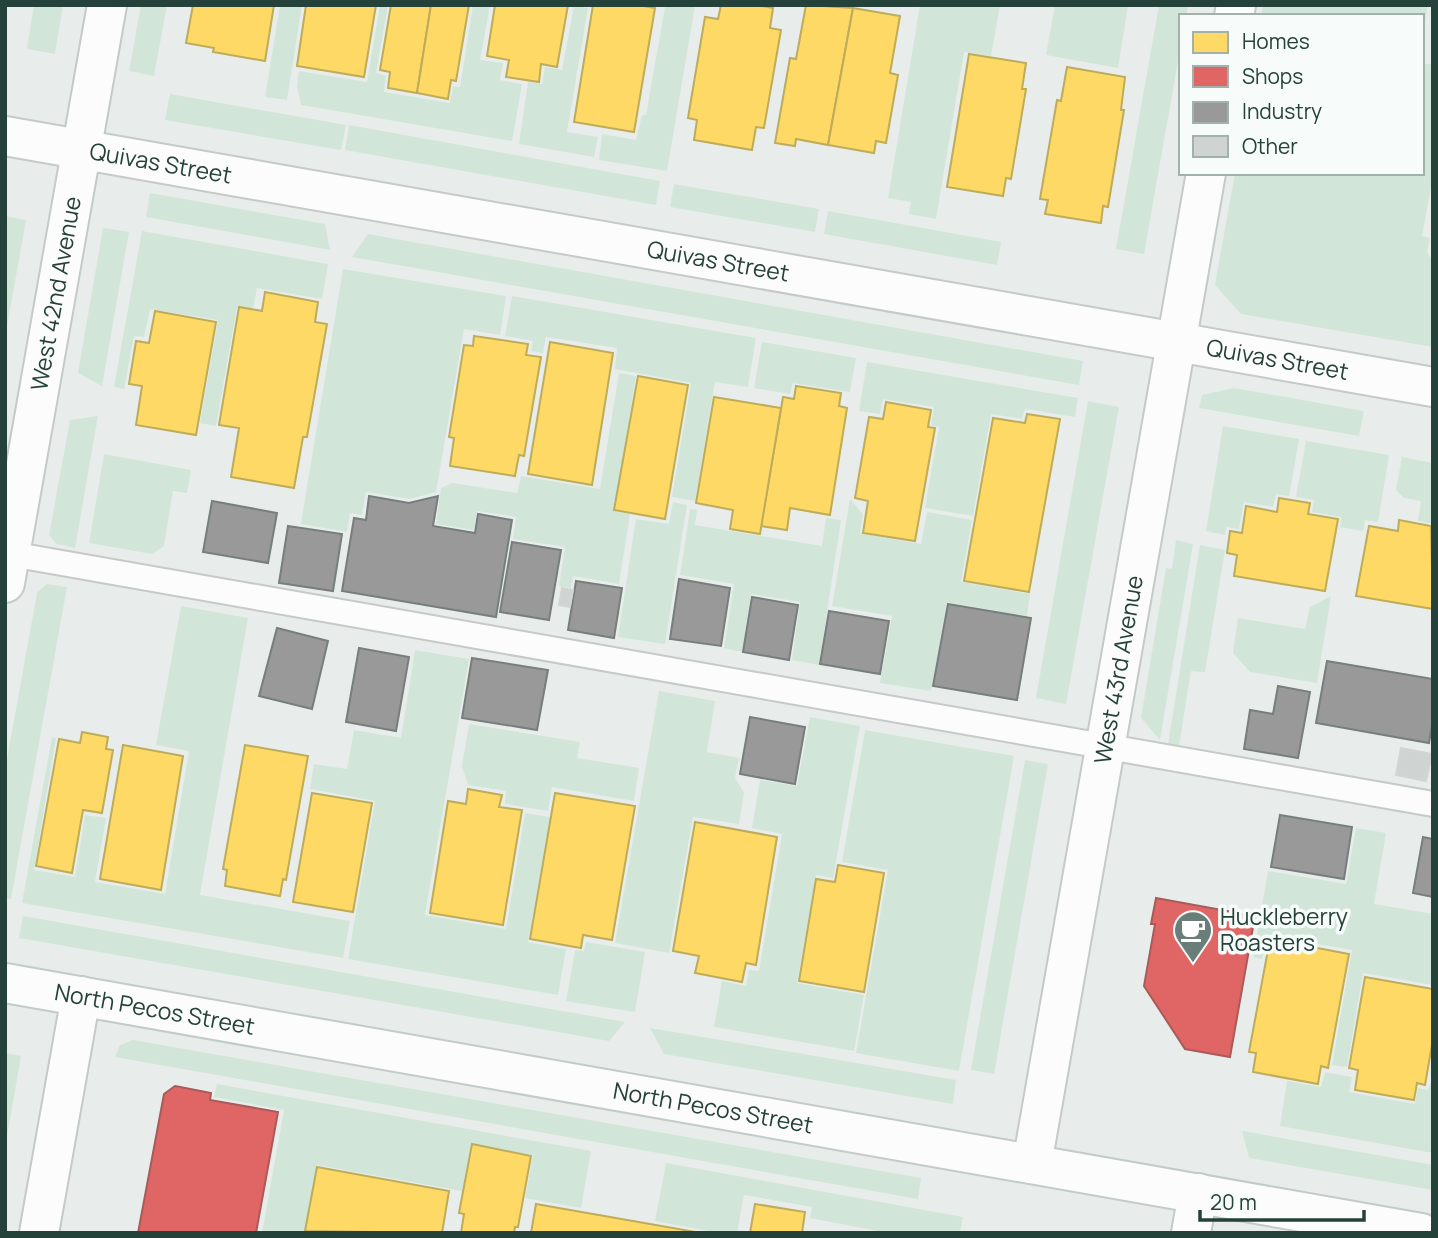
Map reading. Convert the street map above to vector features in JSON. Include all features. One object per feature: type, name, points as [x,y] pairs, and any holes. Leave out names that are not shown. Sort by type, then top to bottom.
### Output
[{"type":"street","name":"West 42nd Avenue","points":[[7,563],[107,5]]},
{"type":"street","name":"Quivas Street","points":[[5,136],[1433,387]]},
{"type":"street","name":"West 43rd Avenue","points":[[1032,1164],[1206,175]]},
{"type":"street","name":"North Pecos Street","points":[[5,983],[1421,1233]]},
{"type":"street","points":[[39,1233],[81,996]]},
{"type":"street","points":[[1191,1233],[1198,1193]]},
{"type":"lane","points":[[7,563],[1433,804]]},
{"type":"green space","points":[[34,5],[63,5],[55,54],[27,49]]},
{"type":"green space","points":[[141,5],[167,5],[154,76],[129,71]]},
{"type":"green space","points":[[280,5],[302,5],[287,100],[265,97]]},
{"type":"green space","points":[[380,5],[388,5],[376,73],[386,76],[384,92],[450,103],[453,86],[460,87],[473,5],[490,5],[480,60],[503,63],[500,80],[522,84],[512,141],[301,105],[297,86],[299,71],[367,82]]},
{"type":"green space","points":[[660,5],[695,5],[667,171],[599,160],[602,134],[636,140],[642,115],[646,115],[665,7]]},
{"type":"green space","points":[[920,5],[1000,5],[991,56],[964,52],[936,219],[909,214],[911,202],[888,198]]},
{"type":"green space","points":[[1055,5],[1128,5],[1118,68],[1046,55]]},
{"type":"green space","points":[[1159,5],[1188,5],[1186,14],[1179,14],[1179,55],[1144,254],[1116,249]]},
{"type":"green space","points":[[1263,5],[1428,5],[1424,26],[1424,14],[1261,14]]},
{"type":"green space","points":[[574,6],[588,8],[567,132],[598,137],[594,157],[519,144],[528,82],[542,84],[545,67],[562,70]]},
{"type":"green space","points":[[1424,63],[1433,65],[1433,175],[1422,236],[1430,238],[1427,252],[1433,261],[1433,347],[1241,314],[1215,285],[1235,175],[1424,175]]},
{"type":"green space","points":[[170,94],[346,125],[341,150],[165,120]]},
{"type":"green space","points":[[349,125],[660,181],[656,205],[345,150]]},
{"type":"green space","points":[[674,184],[819,209],[815,232],[670,207]]},
{"type":"green space","points":[[150,193],[325,224],[330,250],[146,217]]},
{"type":"green space","points":[[828,211],[1001,242],[997,265],[824,234]]},
{"type":"green space","points":[[5,216],[26,220],[5,338]]},
{"type":"green space","points":[[103,228],[129,232],[102,386],[78,373]]},
{"type":"green space","points":[[142,231],[328,264],[322,299],[257,288],[253,309],[237,307],[216,426],[200,423],[218,320],[150,309],[144,337],[134,336],[124,389],[114,387]]},
{"type":"green space","points":[[368,234],[1083,361],[1079,385],[352,257]]},
{"type":"green space","points":[[343,269],[506,296],[500,335],[464,329],[436,492],[410,499],[366,492],[362,515],[350,513],[347,532],[301,524]]},
{"type":"green space","points":[[512,296],[756,338],[748,387],[715,382],[695,501],[672,497],[691,383],[615,369],[617,348],[546,337],[543,353],[531,351],[533,341],[505,336]]},
{"type":"green space","points":[[762,342],[856,358],[850,392],[793,383],[790,394],[754,388]]},
{"type":"green space","points":[[867,362],[1078,398],[1075,417],[1025,409],[1022,419],[991,414],[973,516],[925,508],[939,427],[931,425],[934,407],[883,399],[880,414],[859,411]]},
{"type":"green space","points":[[619,373],[636,376],[614,511],[630,514],[619,584],[573,576],[571,588],[559,586],[565,547],[513,539],[516,517],[477,511],[474,530],[436,524],[441,488],[452,483],[517,493],[521,476],[600,489]]},
{"type":"green space","points":[[1234,388],[1364,411],[1359,436],[1199,408],[1202,395]]},
{"type":"green space","points":[[1088,401],[1119,407],[1066,704],[1036,698]]},
{"type":"green space","points":[[98,416],[75,548],[57,544],[49,535],[70,420]]},
{"type":"green space","points":[[1223,426],[1299,439],[1289,496],[1276,494],[1273,507],[1244,502],[1239,529],[1226,527],[1225,535],[1206,531]]},
{"type":"green space","points":[[1306,441],[1389,455],[1378,522],[1365,520],[1363,531],[1340,527],[1341,517],[1312,512],[1314,500],[1296,497]]},
{"type":"green space","points":[[104,454],[191,470],[187,493],[173,491],[164,546],[152,554],[89,543]]},
{"type":"green space","points":[[1402,457],[1433,463],[1433,524],[1418,521],[1421,501],[1404,498],[1396,490]]},
{"type":"green space","points":[[850,499],[863,514],[860,533],[921,544],[927,512],[972,520],[961,582],[1030,594],[1027,616],[947,602],[931,691],[880,683],[892,616],[832,606]]},
{"type":"green space","points":[[673,502],[687,505],[665,644],[618,637],[636,519],[669,524]]},
{"type":"green space","points":[[690,509],[697,510],[695,525],[822,546],[826,518],[841,520],[819,665],[792,660],[800,602],[751,594],[742,652],[724,648],[734,584],[680,575]]},
{"type":"green space","points":[[1176,540],[1193,544],[1160,740],[1141,718],[1166,568],[1172,569]]},
{"type":"green space","points":[[1200,545],[1225,550],[1205,672],[1191,671],[1179,746],[1168,744]]},
{"type":"green space","points":[[47,584],[67,587],[11,899],[5,898],[5,770],[37,593]]},
{"type":"green space","points":[[1331,596],[1317,683],[1250,672],[1233,653],[1238,618],[1305,629],[1310,607]]},
{"type":"green space","points":[[181,606],[248,618],[200,895],[350,921],[343,958],[22,903],[52,737],[56,738],[34,870],[75,877],[85,815],[106,818],[95,882],[165,894],[189,751],[156,745]]},
{"type":"green space","points":[[415,650],[469,659],[425,915],[506,929],[525,813],[550,817],[528,942],[566,949],[558,995],[348,959],[375,801],[310,789],[314,764],[347,769],[354,730],[401,738]]},
{"type":"green space","points":[[659,691],[715,701],[707,752],[739,758],[735,778],[744,793],[739,824],[693,817],[669,953],[615,943]]},
{"type":"green space","points":[[810,717],[860,726],[833,878],[816,875],[797,983],[864,995],[854,1051],[714,1027],[722,981],[746,986],[749,970],[759,971],[782,834],[752,828],[760,780],[797,786]]},
{"type":"green space","points":[[469,724],[580,742],[577,758],[639,768],[634,801],[552,787],[548,811],[505,804],[506,791],[468,785],[462,766]]},
{"type":"green space","points":[[865,730],[1014,756],[959,1071],[856,1053],[888,870],[842,862]]},
{"type":"green space","points":[[1025,760],[1048,764],[994,1074],[971,1070]]},
{"type":"green space","points":[[1356,828],[1386,833],[1374,904],[1433,914],[1433,985],[1363,973],[1347,1067],[1332,1065],[1352,950],[1266,935],[1262,959],[1253,957],[1268,871],[1346,884]]},
{"type":"green space","points":[[23,916],[625,1022],[609,1041],[19,938]]},
{"type":"green space","points":[[586,942],[645,952],[635,1012],[566,1001],[575,950],[584,951]]},
{"type":"green space","points":[[650,1028],[956,1080],[953,1104],[664,1054]]},
{"type":"green space","points":[[133,1040],[921,1178],[918,1199],[115,1057],[120,1045]]},
{"type":"green space","points":[[5,1053],[21,1056],[5,1148]]},
{"type":"green space","points":[[1325,1072],[1352,1077],[1349,1092],[1415,1104],[1418,1088],[1428,1090],[1430,1083],[1433,1084],[1433,1153],[1280,1126],[1287,1081],[1321,1087]]},
{"type":"green space","points":[[217,1084],[591,1151],[581,1208],[525,1198],[533,1155],[471,1144],[462,1191],[317,1165],[305,1233],[262,1233],[284,1110],[214,1097]]},
{"type":"green space","points":[[1242,1131],[1433,1165],[1433,1190],[1249,1158]]},
{"type":"green space","points":[[666,1163],[963,1217],[960,1233],[888,1233],[810,1218],[812,1207],[744,1195],[737,1233],[720,1233],[655,1221]]},
{"type":"building: Homes","points":[[193,5],[274,5],[265,61],[213,52],[214,48],[186,43]]},
{"type":"building: Homes","points":[[306,5],[376,5],[364,77],[297,66]]},
{"type":"building: Homes","points":[[391,5],[431,5],[417,93],[388,88],[390,72],[380,70]]},
{"type":"building: Homes","points":[[431,5],[469,5],[456,81],[451,80],[448,99],[417,93]]},
{"type":"building: Homes","points":[[495,5],[568,5],[557,67],[541,64],[539,82],[506,77],[509,60],[487,56]]},
{"type":"building: Homes","points":[[593,5],[638,5],[655,8],[634,132],[574,122]]},
{"type":"building: Homes","points":[[721,5],[773,8],[770,28],[781,30],[764,128],[756,127],[752,150],[694,140],[697,120],[688,118],[705,17],[718,19]]},
{"type":"building: Homes","points":[[806,5],[853,8],[828,145],[796,139],[795,146],[775,143],[790,58],[796,59]]},
{"type":"building: Homes","points":[[853,8],[900,16],[890,73],[898,75],[886,143],[876,141],[874,153],[828,145]]},
{"type":"building: Homes","points":[[969,54],[1026,63],[1022,89],[1026,89],[1011,179],[1006,178],[1003,196],[947,187]]},
{"type":"building: Homes","points":[[1067,67],[1125,77],[1121,110],[1124,110],[1108,207],[1103,206],[1101,223],[1045,214],[1048,200],[1040,199],[1057,100],[1061,101]]},
{"type":"building: Homes","points":[[265,292],[318,302],[315,322],[327,324],[307,437],[303,437],[294,488],[231,477],[239,428],[219,425],[239,307],[262,311]]},
{"type":"building: Homes","points":[[155,311],[216,322],[196,435],[136,425],[142,386],[129,384],[136,341],[149,343]]},
{"type":"building: Homes","points":[[474,336],[528,344],[526,355],[541,357],[524,456],[519,455],[515,476],[450,466],[454,438],[449,437],[464,345],[473,346]]},
{"type":"building: Homes","points":[[550,342],[613,353],[592,485],[528,474]]},
{"type":"building: Homes","points":[[638,376],[688,385],[665,519],[614,510]]},
{"type":"building: Homes","points":[[796,386],[841,393],[839,406],[847,408],[830,515],[790,508],[787,530],[761,526],[783,397],[794,399]]},
{"type":"building: Homes","points":[[714,397],[781,408],[760,534],[730,529],[733,510],[696,503]]},
{"type":"building: Homes","points":[[886,402],[931,410],[928,427],[935,428],[915,541],[863,533],[868,501],[855,498],[869,417],[883,419]]},
{"type":"building: Homes","points":[[1027,414],[1060,419],[1029,592],[964,581],[993,418],[1025,423]]},
{"type":"building: Homes","points":[[1279,498],[1310,503],[1308,514],[1338,519],[1325,591],[1234,576],[1237,555],[1227,553],[1230,531],[1242,533],[1246,506],[1277,512]]},
{"type":"building: Homes","points":[[1399,520],[1431,526],[1433,609],[1356,596],[1369,526],[1398,531]]},
{"type":"building: Homes","points":[[82,732],[108,737],[106,749],[113,750],[102,813],[83,810],[72,873],[36,866],[59,739],[80,743]]},
{"type":"building: Homes","points":[[123,745],[183,756],[161,890],[100,879]]},
{"type":"building: Homes","points":[[245,745],[308,756],[286,880],[283,879],[280,896],[225,886],[227,870],[223,869]]},
{"type":"building: Homes","points":[[468,789],[502,795],[499,807],[522,810],[503,925],[430,913],[448,801],[466,804]]},
{"type":"building: Homes","points":[[312,793],[372,803],[353,912],[293,902]]},
{"type":"building: Homes","points":[[555,793],[635,806],[612,940],[583,935],[581,948],[530,939]]},
{"type":"building: Homes","points":[[695,822],[777,837],[756,965],[746,963],[742,982],[695,973],[699,956],[673,951]]},
{"type":"building: Homes","points":[[838,865],[884,873],[864,992],[799,981],[816,879],[835,882]]},
{"type":"building: Homes","points":[[1270,939],[1349,954],[1328,1068],[1321,1066],[1318,1084],[1253,1072],[1256,1053],[1249,1052]]},
{"type":"building: Homes","points":[[1365,977],[1433,989],[1433,1039],[1425,1085],[1417,1083],[1414,1100],[1355,1090],[1358,1070],[1349,1068]]},
{"type":"building: Homes","points":[[472,1144],[531,1156],[518,1227],[515,1227],[514,1233],[461,1233],[464,1214],[459,1213]]},
{"type":"building: Homes","points":[[317,1167],[449,1191],[442,1233],[305,1231]]},
{"type":"building: Homes","points":[[536,1204],[696,1232],[696,1233],[531,1233]]},
{"type":"building: Homes","points":[[755,1204],[805,1212],[802,1233],[750,1233]]},
{"type":"building: Shops","points":[[1156,898],[1255,916],[1230,1057],[1185,1049],[1144,986],[1155,924],[1151,924]]},
{"type":"building: Shops","points":[[175,1086],[211,1093],[210,1100],[278,1112],[256,1233],[138,1233],[164,1094]]},
{"type":"building: Industry","points":[[369,496],[409,503],[438,496],[433,526],[475,533],[478,514],[512,520],[496,617],[342,591],[354,518],[366,520]]},
{"type":"building: Industry","points":[[212,501],[277,513],[268,563],[203,552]]},
{"type":"building: Industry","points":[[288,526],[342,534],[333,591],[279,583]]},
{"type":"building: Industry","points":[[512,542],[561,550],[549,620],[500,612]]},
{"type":"building: Industry","points":[[679,579],[730,588],[721,646],[670,639]]},
{"type":"building: Industry","points":[[576,581],[622,588],[614,638],[568,630]]},
{"type":"building: Industry","points":[[752,597],[798,605],[789,660],[743,652]]},
{"type":"building: Industry","points":[[948,604],[1031,618],[1017,700],[933,686]]},
{"type":"building: Industry","points":[[829,611],[889,621],[880,674],[820,664]]},
{"type":"building: Industry","points":[[277,628],[328,641],[312,709],[259,696]]},
{"type":"building: Industry","points":[[359,648],[409,657],[396,731],[346,722]]},
{"type":"building: Industry","points":[[472,658],[548,670],[537,730],[462,718]]},
{"type":"building: Industry","points":[[1327,661],[1433,679],[1433,720],[1429,743],[1316,723]]},
{"type":"building: Industry","points":[[1278,686],[1310,692],[1298,758],[1244,749],[1250,710],[1273,714]]},
{"type":"building: Industry","points":[[750,717],[805,727],[795,784],[740,774]]},
{"type":"building: Industry","points":[[1280,815],[1352,827],[1344,879],[1271,867]]},
{"type":"building: Industry","points":[[1423,837],[1433,839],[1433,897],[1413,893]]},
{"type":"building: Other","points":[[562,588],[573,590],[570,607],[559,605]]},
{"type":"building: Other","points":[[1401,748],[1432,754],[1426,781],[1396,775]]},
{"type":"place","name":"Huckleberry Roasters","points":[[1193,964]]}]
